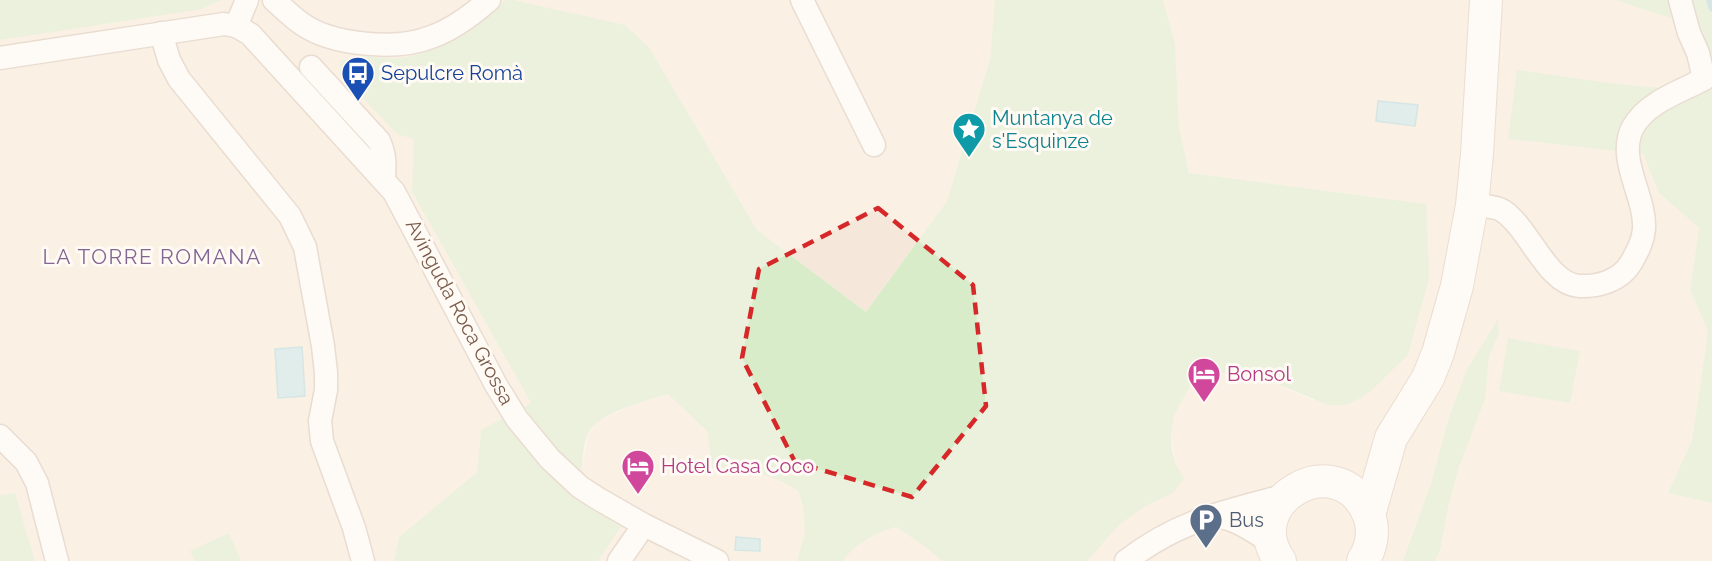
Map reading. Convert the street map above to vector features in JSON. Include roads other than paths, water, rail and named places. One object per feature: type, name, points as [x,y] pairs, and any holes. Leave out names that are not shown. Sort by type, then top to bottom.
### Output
[{"type":"main road","points":[[1363,561],[1371,538],[1369,515],[1391,438],[1416,399],[1438,353],[1457,286],[1472,205],[1486,0]]},
{"type":"main road","points":[[1333,482],[1391,438]]},
{"type":"main road","points":[[1276,552],[1272,520],[1276,509],[1297,487],[1310,482],[1333,482],[1358,496],[1369,515]]},
{"type":"street","points":[[0,58],[224,24],[236,26],[247,0]]},
{"type":"street","points":[[274,0],[301,24],[338,40],[396,44],[413,43],[432,37],[489,0]]},
{"type":"street","points":[[802,0],[874,146]]},
{"type":"street","points":[[1472,205],[1502,209],[1530,238],[1555,275],[1565,282],[1576,286],[1597,285],[1619,276],[1629,266],[1641,245],[1644,229],[1629,157],[1632,129],[1646,110],[1704,80],[1698,52],[1689,33],[1680,0]]},
{"type":"street","name":"Avinguda Roca Grossa","points":[[236,26],[302,74],[379,141],[385,164],[384,178],[407,213],[483,362],[517,419],[549,459],[580,487],[644,525],[717,561]]},
{"type":"street","points":[[161,33],[169,60],[179,79],[290,216],[305,248],[326,373],[326,390],[320,421],[322,441],[354,528],[363,561]]},
{"type":"street","points":[[302,74],[338,40]]},
{"type":"street","points":[[0,436],[26,462],[37,483],[57,561]]},
{"type":"street","points":[[1126,561],[1160,537],[1208,516],[1287,495]]},
{"type":"street","points":[[1208,516],[1223,517],[1240,523],[1276,552]]},
{"type":"street","points":[[619,561],[644,525]]},
{"type":"water","points":[[1378,101],[1418,105],[1415,126],[1376,121]]},
{"type":"water","points":[[302,347],[305,396],[278,398],[275,349]]},
{"type":"water","points":[[736,537],[760,539],[760,551],[735,550]]},
{"type":"waterway","points":[[1709,0],[1712,9]]},
{"type":"place","name":"Sepulcre Romà","points":[[358,102]]},
{"type":"place","name":"Muntanya de s'Esquinze","points":[[969,158]]},
{"type":"place","name":"Bonsol","points":[[1204,403]]},
{"type":"place","name":"Hotel Casa Coco","points":[[638,495]]},
{"type":"place","name":"Bus","points":[[1206,549]]},
{"type":"district","name":"LA TORRE ROMANA","points":[[152,257]]}]
